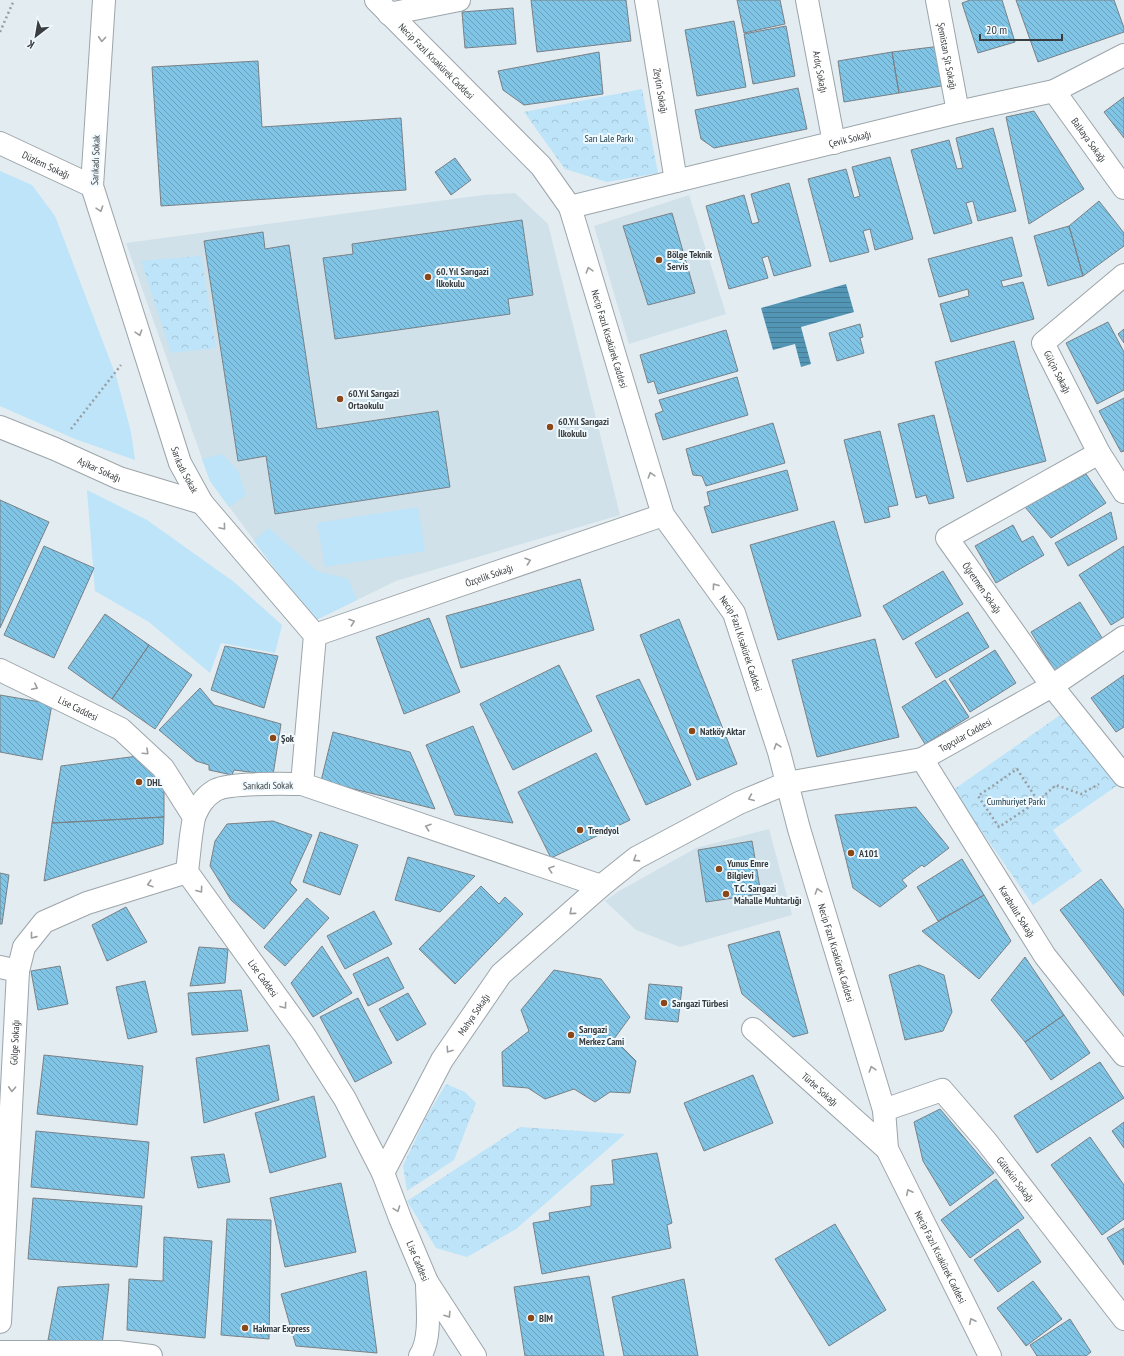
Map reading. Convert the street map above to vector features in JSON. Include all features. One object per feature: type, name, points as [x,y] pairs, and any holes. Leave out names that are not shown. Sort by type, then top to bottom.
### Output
[{"type":"street","name":"Sarıkadı Sokak","points":[[104,0],[92,186],[180,463],[202,503],[315,635],[302,784],[238,785],[215,790],[201,802],[194,817]]},
{"type":"street","points":[[383,7],[459,0]]},
{"type":"street","name":"Zeytin Sokağı","points":[[646,0],[676,181]]},
{"type":"street","name":"Ardıç Sokağı","points":[[807,0],[834,143]]},
{"type":"street","name":"Şemistan Şit Sokağı","points":[[937,0],[958,112]]},
{"type":"street","name":"Necip Fazıl Kısakürek Caddesi","points":[[383,7],[541,166],[570,207],[663,515],[734,613],[779,752],[799,829],[884,1110],[887,1149],[990,1356]]},
{"type":"street","name":"Çevik Sokağı","points":[[570,207],[958,112],[1054,91],[1124,55]]},
{"type":"street","name":"Balkaya Sokağı","points":[[1054,91],[1124,188]]},
{"type":"street","name":"Düzlem Sokağı","points":[[0,143],[92,186]]},
{"type":"street","name":"Gülçin Sokağı","points":[[1124,275],[1043,343],[1099,453],[1124,492]]},
{"type":"street","name":"Aşikar Sokağı","points":[[0,427],[55,449],[119,478],[202,503]]},
{"type":"street","name":"Öğretmen Sokağı","points":[[1099,453],[946,538],[1052,686],[1122,774]]},
{"type":"street","name":"Özçelik Sokağı","points":[[315,635],[663,515]]},
{"type":"street","name":"Topçular Caddesi","points":[[787,783],[922,759],[1052,686],[1124,637]]},
{"type":"street","name":"Lise Caddesi","points":[[0,670],[120,729],[163,768],[194,817]]},
{"type":"street","name":"Karabulut Sokağı","points":[[922,759],[1045,956],[1124,1055]]},
{"type":"street","name":"Mahya Sokağı","points":[[383,1173],[442,1060],[501,974],[601,886],[636,858],[739,803],[787,783]]},
{"type":"street","points":[[302,784],[601,886]]},
{"type":"street","points":[[187,872],[190,836],[194,817]]},
{"type":"street","name":"Lise Caddesi","points":[[187,872],[303,1033],[345,1099],[383,1173],[427,1282],[475,1356]]},
{"type":"street","name":"Gölge Sokağı","points":[[0,1322],[9,969],[44,922],[87,903],[187,872]]},
{"type":"street","name":"Türbe Sokağı","points":[[753,1029],[887,1149]]},
{"type":"street","name":"Gültekin Sokağı","points":[[884,1110],[942,1090],[986,1141],[1124,1319]]},
{"type":"street","points":[[420,1356],[424,1349],[427,1330],[427,1282]]},
{"type":"street","points":[[0,1352],[121,1354],[151,1356]]},
{"type":"path","points":[[0,32],[14,0]]},
{"type":"path","points":[[55,449],[141,340]]},
{"type":"path","points":[[1038,801],[1016,769],[978,796],[999,827],[1038,801],[1056,785],[1081,794],[1122,774]]},
{"type":"shaded area","name":"60.Yıl Sarıgazi Ortaokulu","points":[[515,193],[548,224],[620,515],[396,581],[314,621],[210,481],[126,243],[483,195]]},
{"type":"shaded area","points":[[689,195],[726,314],[629,344],[594,226]]},
{"type":"shaded area","points":[[846,284],[854,312],[801,327],[811,364],[801,367],[795,344],[773,350],[761,308]]},
{"type":"shaded area","name":"Yunus Emre Bilgievi","points":[[769,829],[792,915],[680,947],[636,930],[605,901],[619,891],[696,848]]},
{"type":"green space","name":"Sarı Lale Parkı","points":[[642,89],[658,173],[607,182],[565,169],[524,112]]},
{"type":"green space","points":[[0,171],[32,185],[55,216],[116,376],[131,432],[135,460],[75,439],[0,406]]},
{"type":"green space","points":[[201,256],[216,348],[171,353],[141,261]]},
{"type":"green space","points":[[222,454],[238,471],[246,495],[229,507],[210,481],[202,459]]},
{"type":"green space","points":[[87,490],[147,520],[234,582],[282,625],[275,653],[221,643],[210,673],[149,622],[95,591]]},
{"type":"green space","points":[[418,507],[425,551],[325,567],[317,523]]},
{"type":"green space","points":[[269,528],[317,571],[348,579],[357,600],[314,621],[254,541]]},
{"type":"green space","name":"Cumhuriyet Parkı","points":[[1066,711],[1118,785],[1053,830],[1082,871],[1033,905],[953,790]]},
{"type":"green space","points":[[446,1084],[465,1092],[476,1103],[454,1160],[407,1191],[403,1166],[425,1119]]},
{"type":"green space","points":[[520,1127],[625,1134],[516,1229],[467,1257],[436,1248],[407,1201]]},
{"type":"building","points":[[531,0],[626,0],[631,41],[537,52]]},
{"type":"building","points":[[737,0],[780,0],[785,24],[744,33]]},
{"type":"building","points":[[970,0],[1002,0],[1015,42],[978,53],[962,3]]},
{"type":"building","points":[[1016,0],[1114,0],[1124,32],[1038,62]]},
{"type":"building","points":[[513,8],[516,44],[465,48],[462,12]]},
{"type":"building","points":[[734,21],[746,87],[697,96],[685,30]]},
{"type":"building","points":[[786,26],[795,76],[753,84],[744,34]]},
{"type":"building","points":[[941,46],[947,85],[899,93],[892,52]]},
{"type":"building","points":[[599,52],[603,94],[524,105],[503,90],[498,71]]},
{"type":"building","points":[[892,52],[899,93],[844,102],[838,61]]},
{"type":"building","points":[[258,61],[262,127],[401,118],[406,190],[161,206],[152,67]]},
{"type":"building","points":[[798,88],[807,129],[714,148],[701,139],[695,110]]},
{"type":"building","points":[[1124,97],[1124,138],[1104,112]]},
{"type":"building","points":[[1034,111],[1084,189],[1029,224],[1006,117]]},
{"type":"building","points":[[993,128],[1016,211],[978,221],[973,201],[966,203],[972,223],[934,234],[911,150],[949,140],[957,169],[963,168],[956,138]]},
{"type":"building","points":[[890,157],[913,239],[875,250],[870,229],[863,231],[869,252],[830,262],[808,179],[846,169],[854,198],[860,196],[852,167]]},
{"type":"building","points":[[455,158],[471,180],[451,195],[435,172]]},
{"type":"building","points":[[789,183],[811,266],[774,276],[768,256],[762,258],[768,278],[729,289],[706,206],[744,195],[752,224],[759,222],[751,194]]},
{"type":"building","points":[[1099,201],[1124,233],[1124,246],[1083,276],[1069,226]]},
{"type":"building","name":"Bölge Teknik Servis","points":[[672,213],[695,293],[648,305],[623,226]]},
{"type":"building","name":"60. Yıl Sarıgazi İlkokulu","points":[[522,220],[533,295],[508,299],[510,314],[335,339],[323,258],[353,254],[352,244]]},
{"type":"building","points":[[1069,226],[1083,276],[1048,286],[1034,236]]},
{"type":"building","points":[[263,232],[265,249],[289,245],[317,429],[438,411],[450,487],[275,514],[266,456],[238,461],[204,241]]},
{"type":"building","points":[[1012,237],[1022,276],[1001,281],[1003,287],[1023,282],[1034,319],[951,342],[940,304],[969,296],[968,289],[939,297],[928,259]]},
{"type":"building","points":[[1108,322],[1124,352],[1124,390],[1097,404],[1066,343]]},
{"type":"building","points":[[860,324],[863,337],[860,338],[864,353],[837,361],[829,333]]},
{"type":"building","points":[[1124,329],[1124,343],[1118,334]]},
{"type":"building","points":[[726,330],[738,371],[658,394],[654,381],[648,383],[640,355]]},
{"type":"building","points":[[1014,341],[1046,461],[967,482],[935,362]]},
{"type":"building","points":[[737,377],[748,415],[663,440],[655,414],[663,411],[659,400]]},
{"type":"building","points":[[1124,398],[1124,451],[1121,452],[1099,411]]},
{"type":"building","points":[[934,415],[954,498],[929,504],[926,495],[916,498],[898,424]]},
{"type":"building","points":[[773,423],[785,463],[706,486],[702,476],[693,475],[686,449]]},
{"type":"building","points":[[880,431],[898,505],[888,507],[890,517],[865,523],[844,440]]},
{"type":"building","points":[[787,470],[798,510],[712,533],[704,507],[710,505],[707,492]]},
{"type":"building","points":[[1086,474],[1106,503],[1051,538],[1025,507]]},
{"type":"building","points":[[0,500],[49,522],[0,628]]},
{"type":"building","points":[[1111,512],[1117,539],[1068,566],[1055,543]]},
{"type":"building","points":[[834,521],[861,616],[778,640],[750,545]]},
{"type":"building","points":[[1013,525],[1022,542],[1033,536],[1044,555],[996,583],[975,546]]},
{"type":"building","points":[[44,546],[94,568],[54,658],[4,635]]},
{"type":"building","points":[[1124,546],[1124,617],[1111,625],[1079,575]]},
{"type":"building","points":[[943,571],[963,604],[903,640],[883,606]]},
{"type":"building","points":[[580,579],[594,630],[461,668],[446,616]]},
{"type":"building","points":[[1080,602],[1104,641],[1055,671],[1031,632]]},
{"type":"building","points":[[968,612],[989,647],[936,678],[915,643]]},
{"type":"building","points":[[105,614],[149,645],[112,699],[68,668]]},
{"type":"building","points":[[429,618],[460,692],[404,714],[376,637]]},
{"type":"building","points":[[679,619],[737,764],[697,780],[640,635]]},
{"type":"building","points":[[875,639],[899,737],[817,757],[792,660]]},
{"type":"building","points":[[149,645],[192,675],[155,729],[112,699]]},
{"type":"building","points":[[225,646],[278,656],[264,708],[211,690]]},
{"type":"building","points":[[995,650],[1016,683],[970,712],[949,679]]},
{"type":"building","points":[[559,665],[592,731],[513,770],[480,704]]},
{"type":"building","points":[[1124,675],[1124,727],[1116,732],[1091,698]]},
{"type":"building","points":[[639,679],[691,785],[646,805],[596,696]]},
{"type":"building","points":[[945,680],[969,717],[925,744],[902,707]]},
{"type":"building","points":[[200,688],[214,705],[281,724],[273,775],[234,770],[232,775],[209,770],[209,765],[196,761],[159,730]]},
{"type":"building","points":[[0,695],[52,704],[42,760],[0,752]]},
{"type":"building","points":[[473,726],[513,823],[455,815],[426,745]]},
{"type":"building","points":[[333,732],[410,752],[435,809],[321,781]]},
{"type":"building","points":[[596,753],[630,820],[551,858],[518,792]]},
{"type":"building","points":[[138,756],[164,784],[164,817],[52,823],[61,766]]},
{"type":"building","points":[[916,807],[949,848],[924,867],[922,865],[902,880],[907,886],[880,907],[853,888],[835,815]]},
{"type":"building","points":[[164,817],[163,844],[44,881],[52,823]]},
{"type":"building","points":[[273,821],[312,835],[290,883],[297,890],[264,929],[231,900],[210,866],[215,841],[227,824]]},
{"type":"building","points":[[320,832],[358,845],[340,895],[303,882]]},
{"type":"building","points":[[752,841],[761,894],[706,902],[698,850]]},
{"type":"building","points":[[408,857],[475,876],[440,912],[395,900]]},
{"type":"building","points":[[962,859],[984,895],[938,921],[917,887]]},
{"type":"building","points":[[0,873],[9,875],[2,924],[0,924]]},
{"type":"building","points":[[1101,879],[1124,910],[1124,996],[1060,910]]},
{"type":"building","points":[[481,886],[499,904],[505,897],[523,914],[455,984],[419,949]]},
{"type":"building","points":[[984,895],[1011,941],[979,979],[922,931]]},
{"type":"building","points":[[307,898],[329,918],[285,966],[264,947]]},
{"type":"building","points":[[126,907],[147,942],[107,961],[92,925]]},
{"type":"building","points":[[374,911],[392,944],[345,969],[327,936]]},
{"type":"building","points":[[779,931],[808,1033],[793,1037],[742,994],[728,945]]},
{"type":"building","points":[[322,946],[352,993],[313,1017],[291,983]]},
{"type":"building","points":[[199,947],[228,949],[225,983],[190,986]]},
{"type":"building","points":[[388,957],[404,988],[368,1006],[353,974]]},
{"type":"building","points":[[1025,957],[1064,1015],[1025,1042],[991,1000]]},
{"type":"building","points":[[919,965],[944,975],[952,1012],[943,1031],[905,1040],[889,975]]},
{"type":"building","points":[[60,966],[68,1004],[38,1010],[31,971]]},
{"type":"building","name":"Sarıgazi Merkez Cami","points":[[554,970],[601,979],[630,1017],[614,1039],[636,1061],[630,1093],[610,1092],[595,1102],[574,1089],[545,1099],[528,1088],[503,1086],[502,1052],[529,1031],[521,1010]]},
{"type":"building","points":[[145,981],[157,1032],[128,1039],[116,987]]},
{"type":"building","name":"Sarıgazi Türbesi","points":[[649,984],[682,987],[678,1022],[645,1019]]},
{"type":"building","points":[[241,990],[248,1031],[192,1035],[188,993]]},
{"type":"building","points":[[408,993],[426,1024],[397,1041],[379,1009]]},
{"type":"building","points":[[358,998],[392,1063],[355,1082],[320,1017]]},
{"type":"building","points":[[1064,1015],[1090,1053],[1051,1080],[1025,1042]]},
{"type":"building","points":[[269,1045],[279,1100],[204,1123],[196,1058]]},
{"type":"building","points":[[44,1055],[143,1066],[137,1125],[37,1114]]},
{"type":"building","points":[[1100,1062],[1124,1098],[1037,1153],[1014,1116]]},
{"type":"building","points":[[753,1075],[773,1123],[704,1151],[684,1103]]},
{"type":"building","points":[[314,1096],[326,1157],[270,1173],[255,1113]]},
{"type":"building","points":[[940,1109],[994,1173],[950,1206],[923,1161],[914,1122]]},
{"type":"building","points":[[1124,1122],[1124,1148],[1112,1131]]},
{"type":"building","points":[[36,1131],[149,1142],[144,1198],[31,1187]]},
{"type":"building","points":[[1090,1137],[1124,1185],[1124,1219],[1102,1235],[1051,1165]]},
{"type":"building","points":[[657,1153],[672,1223],[667,1225],[671,1248],[542,1274],[533,1223],[550,1220],[549,1213],[591,1206],[591,1186],[614,1184],[612,1160]]},
{"type":"building","points":[[224,1154],[230,1182],[198,1188],[191,1157]]},
{"type":"building","points":[[996,1179],[1024,1218],[970,1258],[941,1220]]},
{"type":"building","points":[[341,1183],[356,1252],[285,1267],[270,1198]]},
{"type":"building","points":[[33,1198],[142,1206],[137,1267],[28,1259]]},
{"type":"building","points":[[227,1219],[271,1220],[269,1339],[221,1335]]},
{"type":"building","points":[[835,1224],[886,1310],[829,1346],[775,1259]]},
{"type":"building","points":[[1124,1228],[1124,1265],[1107,1238]]},
{"type":"building","points":[[1018,1229],[1041,1262],[998,1292],[974,1260]]},
{"type":"building","points":[[164,1237],[212,1241],[205,1338],[127,1330],[129,1279],[163,1281]]},
{"type":"building","points":[[366,1271],[377,1353],[296,1346],[281,1294]]},
{"type":"building","points":[[589,1276],[604,1356],[525,1356],[514,1287]]},
{"type":"building","points":[[684,1279],[698,1356],[624,1356],[612,1297]]},
{"type":"building","points":[[1033,1281],[1062,1319],[1026,1346],[997,1308]]},
{"type":"building","points":[[109,1284],[102,1345],[48,1340],[58,1287]]},
{"type":"building","points":[[1070,1319],[1091,1352],[1086,1356],[1037,1356],[1030,1345]]},
{"type":"place","name":"Bölge Teknik Servis","points":[[659,260]]},
{"type":"place","name":"60. Yıl Sarıgazi İlkokulu","points":[[428,277]]},
{"type":"place","name":"60.Yıl Sarıgazi Ortaokulu","points":[[340,399]]},
{"type":"place","name":"60.Yıl Sarıgazi İlkokulu","points":[[550,427]]},
{"type":"place","name":"Natköy Aktar","points":[[692,731]]},
{"type":"place","name":"Şok","points":[[273,738]]},
{"type":"place","name":"DHL","points":[[139,782]]},
{"type":"place","name":"Trendyol","points":[[580,830]]},
{"type":"place","name":"A101","points":[[851,853]]},
{"type":"place","name":"Yunus Emre Bilgievi","points":[[719,869]]},
{"type":"place","name":"T.C. Sarıgazi Mahalle Muhtarlığı","points":[[726,894]]},
{"type":"place","name":"Sarıgazi Türbesi","points":[[664,1003]]},
{"type":"place","name":"Sarıgazi Merkez Cami","points":[[571,1035]]},
{"type":"place","name":"BİM","points":[[531,1318]]},
{"type":"place","name":"Hakmar Express","points":[[245,1328]]}]
